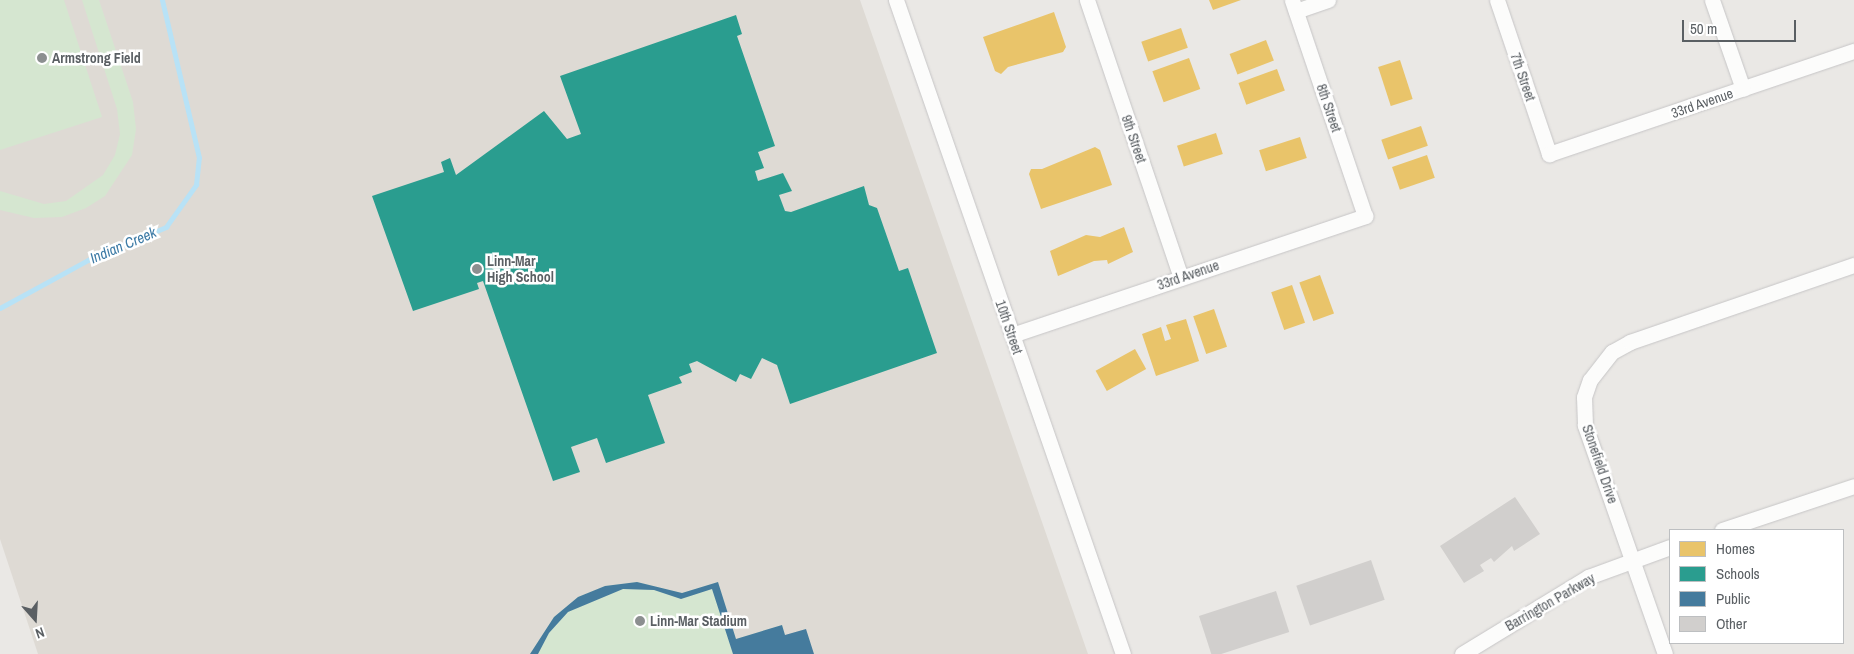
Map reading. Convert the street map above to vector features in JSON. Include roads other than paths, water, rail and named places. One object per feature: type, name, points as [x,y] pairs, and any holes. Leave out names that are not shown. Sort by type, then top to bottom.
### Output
[{"type":"street","name":"10th Street","points":[[896,0],[1123,654]]},
{"type":"street","name":"9th Street","points":[[1088,0],[1181,277]]},
{"type":"street","points":[[1294,5],[1328,0]]},
{"type":"street","name":"7th Street","points":[[1497,0],[1549,154]]},
{"type":"street","points":[[1712,0],[1742,89]]},
{"type":"street","name":"8th Street","points":[[1294,5],[1365,216]]},
{"type":"street","name":"33rd Avenue","points":[[1549,154],[1854,51]]},
{"type":"street","name":"33rd Avenue","points":[[1012,335],[1365,216]]},
{"type":"street","name":"Stonefield Drive","points":[[1664,654],[1585,424],[1584,397],[1598,364],[1630,342],[1854,265]]},
{"type":"street","points":[[1725,529],[1854,486]]},
{"type":"street","name":"Barrington Parkway","points":[[1462,654],[1588,577],[1669,547]]},
{"type":"waterway","name":"Indian Creek","points":[[0,308],[88,260],[166,227],[196,185],[199,158],[162,0]]},
{"type":"place","name":"Armstrong Field","points":[[42,58]]},
{"type":"place","name":"Linn-Mar High School","points":[[477,269]]},
{"type":"place","name":"Linn-Mar Stadium","points":[[640,621]]}]
